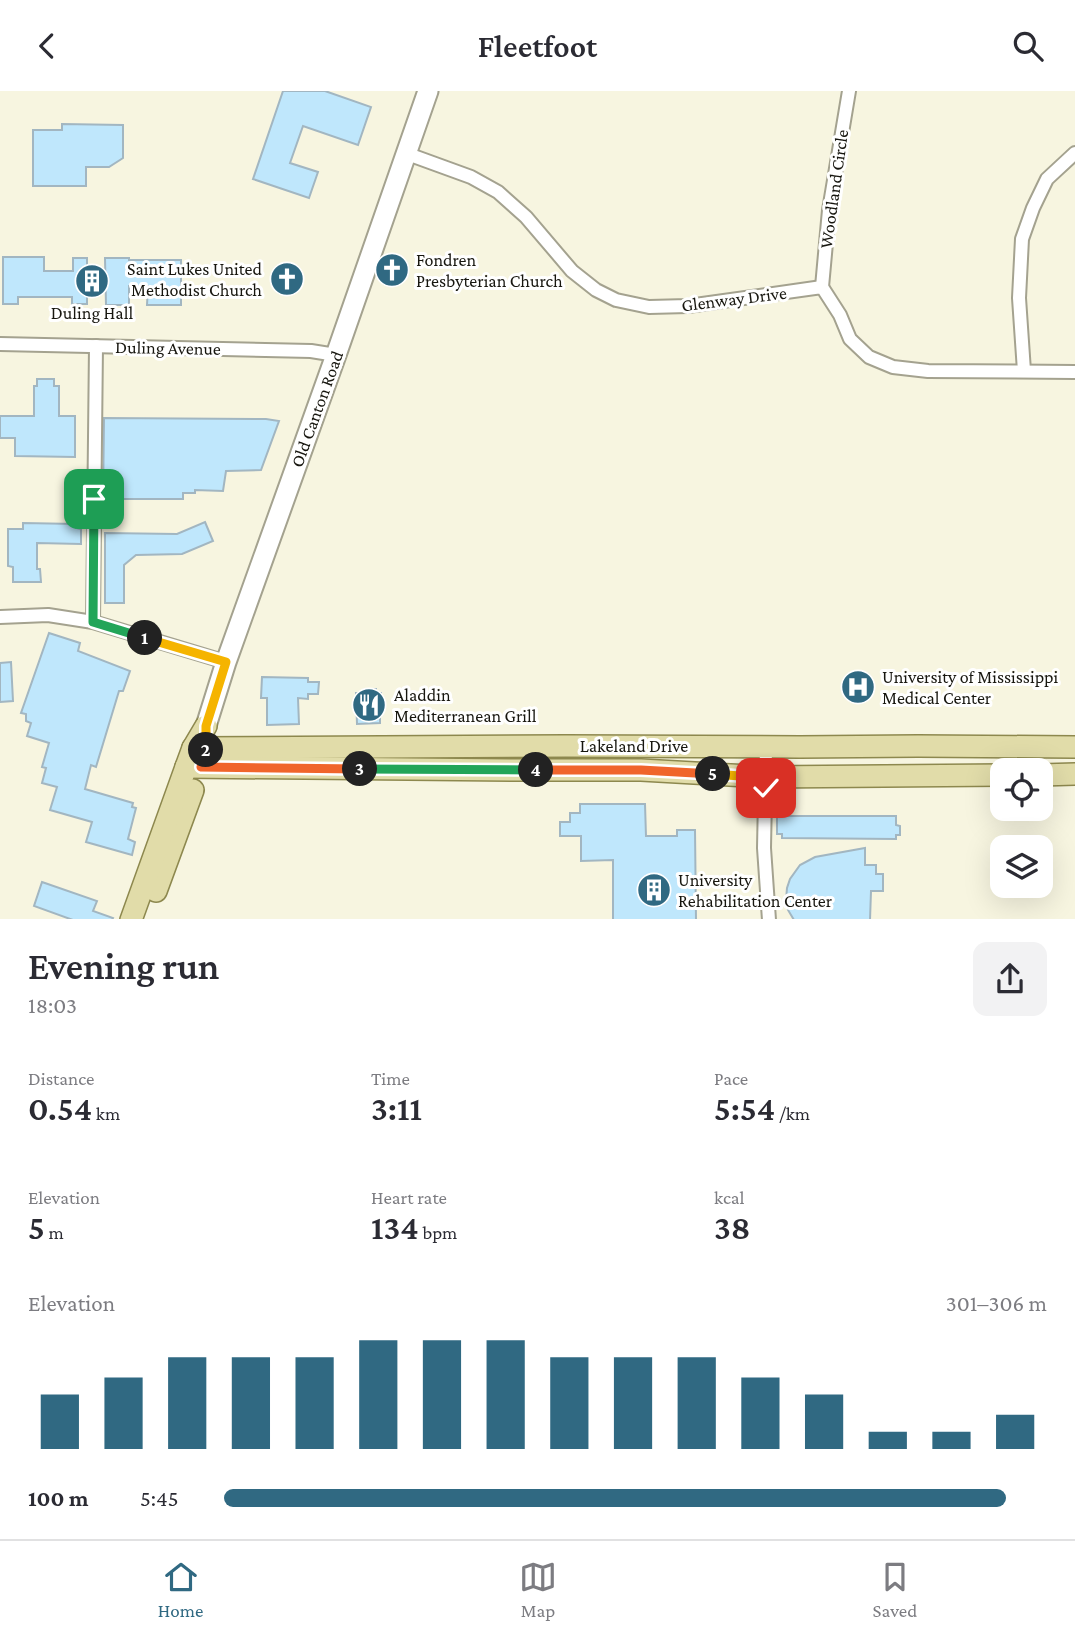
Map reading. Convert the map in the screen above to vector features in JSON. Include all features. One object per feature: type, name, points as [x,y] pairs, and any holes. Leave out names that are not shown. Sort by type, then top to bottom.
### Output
[{"type":"main road","name":"Old Canton Road","points":[[146,919],[206,726]]},
{"type":"main road","name":"Lakeland Drive","points":[[197,758],[566,745],[1075,747]]},
{"type":"main road","name":"Old Canton Road","points":[[131,919],[197,758]]},
{"type":"main road","name":"Lakeland Drive","points":[[197,758],[508,770],[641,770],[766,778],[990,775]]},
{"type":"main road","points":[[1053,775],[1075,774]]},
{"type":"street","name":"Old Canton Road","points":[[206,726],[226,662],[428,91]]},
{"type":"street","name":"Woodland Circle","points":[[822,287],[829,211],[849,91]]},
{"type":"street","name":"Glenway Drive","points":[[405,153],[471,177],[498,192],[526,217],[572,271],[596,291],[616,300],[649,307],[688,306],[822,287]]},
{"type":"street","points":[[1024,371],[1018,298],[1022,239],[1047,179],[1075,153]]},
{"type":"street","points":[[822,287],[840,315],[850,339],[869,357],[894,367],[1075,372]]},
{"type":"street","name":"Duling Avenue","points":[[0,344],[316,352],[336,355]]},
{"type":"street","points":[[93,622],[96,346]]},
{"type":"street","points":[[0,617],[48,615],[93,622],[226,662]]},
{"type":"street","points":[[766,747],[764,848],[769,919]]},
{"type":"building","points":[[283,91],[325,91],[371,107],[358,145],[303,126],[290,163],[318,172],[309,198],[253,179]]},
{"type":"building","points":[[62,124],[123,125],[123,158],[109,167],[86,167],[86,186],[33,186],[33,130],[62,130]]},
{"type":"building","points":[[3,257],[44,257],[44,271],[73,271],[73,258],[87,258],[87,304],[72,304],[72,297],[18,297],[18,304],[3,304]]},
{"type":"building","points":[[105,258],[181,260],[181,305],[147,305],[148,286],[129,286],[129,305],[106,305]]},
{"type":"building","points":[[37,379],[54,379],[54,386],[59,386],[59,416],[75,416],[75,457],[15,456],[15,438],[0,438],[0,416],[34,416],[34,386],[37,386]]},
{"type":"building","points":[[104,418],[279,421],[261,470],[226,471],[223,491],[195,490],[195,493],[183,493],[183,499],[103,499]]},
{"type":"building","points":[[205,522],[213,541],[182,554],[136,555],[124,565],[124,603],[105,603],[105,533],[177,534]]},
{"type":"building","points":[[23,523],[76,524],[76,528],[81,529],[81,544],[37,543],[37,569],[40,569],[41,582],[13,582],[13,567],[8,566],[8,529],[23,529]]},
{"type":"building","points":[[49,633],[80,643],[78,651],[130,671],[123,691],[119,691],[96,767],[91,765],[85,789],[133,803],[132,807],[136,808],[128,839],[135,842],[132,855],[86,842],[92,822],[50,810],[57,787],[42,783],[46,768],[42,767],[49,743],[27,736],[31,723],[26,721],[26,714],[21,713]]},
{"type":"building","points":[[11,662],[13,701],[0,702],[0,663]]},
{"type":"building","points":[[262,677],[308,678],[308,682],[319,682],[318,694],[308,694],[308,699],[298,698],[299,724],[267,725],[267,698],[261,698]]},
{"type":"building","name":"Aladdin Mediterranean Grill","points":[[376,689],[376,693],[381,693],[380,723],[357,724],[356,693]]},
{"type":"building","name":"University Rehabilitation Center","points":[[580,804],[645,804],[646,836],[677,836],[677,830],[695,830],[696,919],[613,919],[613,860],[581,861],[581,836],[560,836],[560,822],[570,822],[570,813],[580,813]]},
{"type":"building","points":[[777,816],[896,816],[900,835],[896,835],[896,839],[782,838],[782,834],[777,834]]},
{"type":"building","points":[[865,848],[865,865],[876,865],[876,874],[883,874],[883,891],[871,891],[870,919],[793,919],[786,900],[790,879],[800,865],[815,857]]},
{"type":"building","points":[[42,882],[97,901],[93,911],[113,918],[70,919],[34,906]]},
{"type":"place","name":"Fondren Presbyterian Church","points":[[392,270]]},
{"type":"place","name":"Saint Lukes United Methodist Church","points":[[287,279]]},
{"type":"place","name":"Duling Hall","points":[[92,281]]},
{"type":"place","name":"University of Mississippi Medical Center","points":[[858,687]]},
{"type":"place","name":"Aladdin Mediterranean Grill","points":[[369,705]]},
{"type":"place","name":"University Rehabilitation Center","points":[[654,890]]},
{"type":"route","points":[[94,499],[93,622],[226,662],[206,726],[207,749],[201,767],[641,770],[766,778],[766,788]]}]
